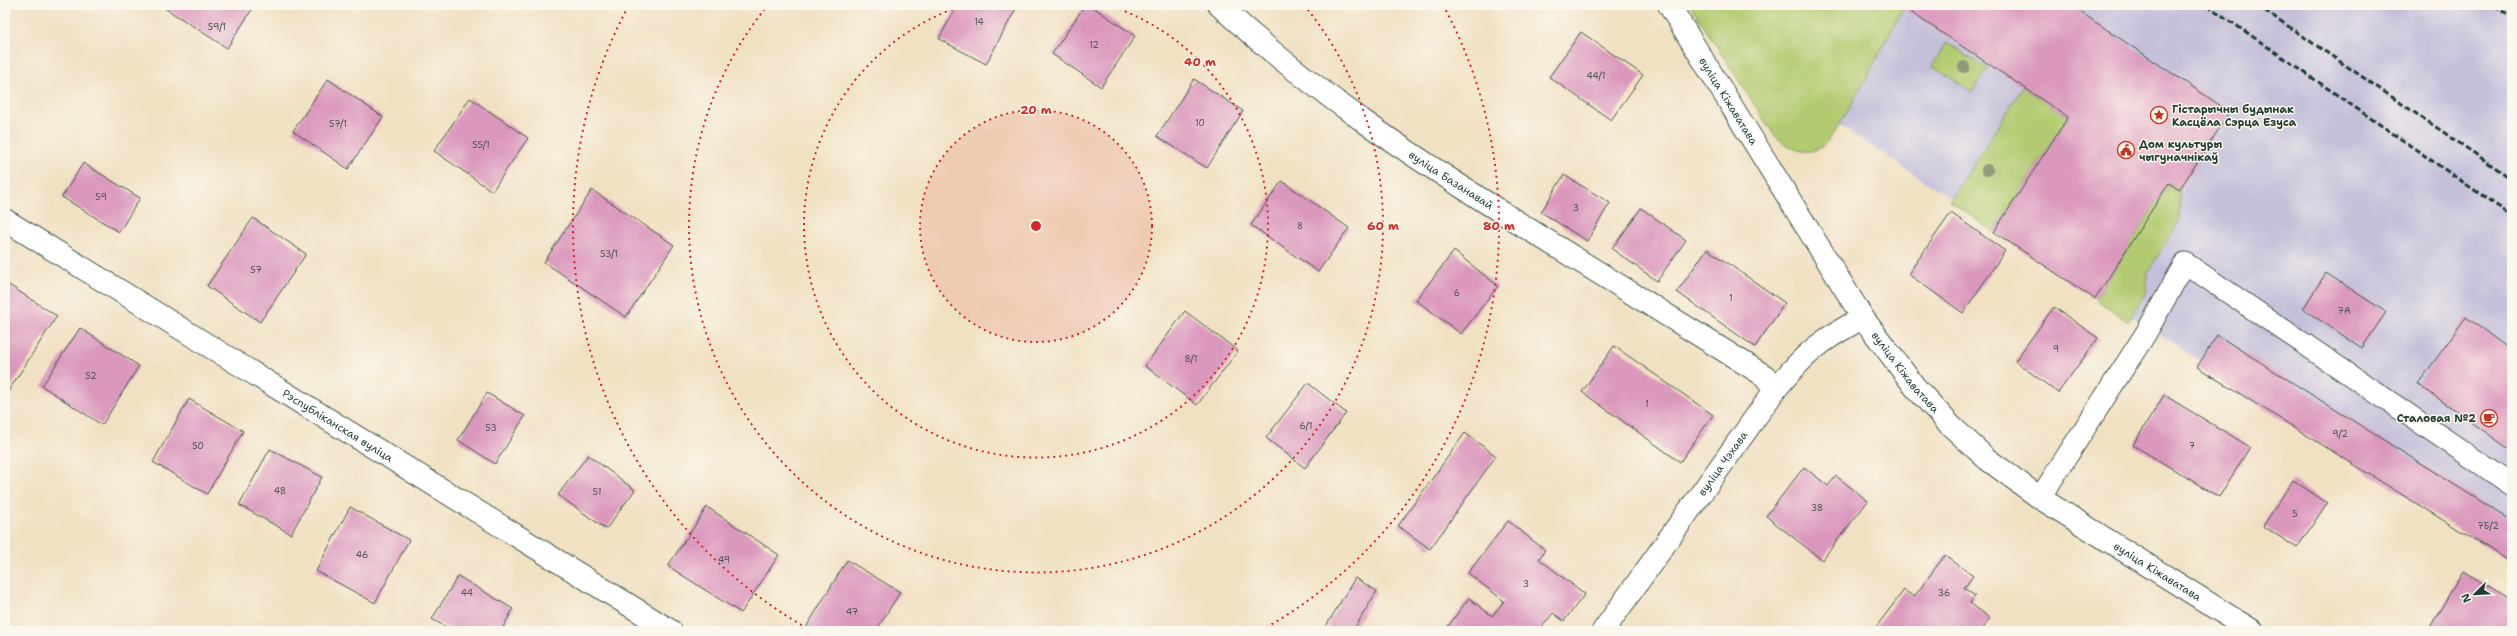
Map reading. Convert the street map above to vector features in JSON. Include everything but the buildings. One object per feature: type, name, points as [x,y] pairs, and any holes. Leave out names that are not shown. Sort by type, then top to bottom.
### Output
[{"type":"street","name":"вуліца Базанавай","points":[[1219,5],[1259,42],[1352,113],[1444,176],[1765,376],[1775,390]]},
{"type":"street","name":"вуліца Кіжаватава","points":[[1669,5],[1863,318],[1915,387],[1950,425],[1987,459],[2040,498],[2253,631]]},
{"type":"street","name":"Рэспубліканская вуліца","points":[[5,220],[671,631]]},
{"type":"street","name":"вуліца Чэхава","points":[[1603,631],[1775,390],[1797,362],[1817,344],[1863,318]]},
{"type":"lane","points":[[2040,498],[2146,333],[2184,262],[2512,485]]},
{"type":"shaded area","points":[[1710,5],[2512,5],[2512,564],[1839,125],[1769,99]]},
{"type":"green space","points":[[1690,5],[1900,5],[1904,7],[1840,124],[1821,147],[1814,150],[1802,151],[1790,147],[1774,135]]},
{"type":"green space","points":[[1947,42],[1988,69],[1972,92],[1932,65]]},
{"type":"green space","points":[[2023,87],[2068,117],[1994,232],[1950,201]]},
{"type":"green space","points":[[2169,183],[2179,190],[2180,220],[2148,272],[2147,291],[2128,322],[2095,299]]},
{"type":"railway","points":[[2207,5],[2512,216]]},
{"type":"railway","points":[[2257,5],[2512,179]]},
{"type":"railway","points":[[2495,5],[2512,19]]},
{"type":"place","name":"Гістарычны будынак Касцёла Сэрца Езуса","points":[[2159,115]]},
{"type":"place","name":"Дом культуры чыгуначнікаў","points":[[2126,150]]},
{"type":"place","name":"Сталовая №2","points":[[2489,418]]}]
